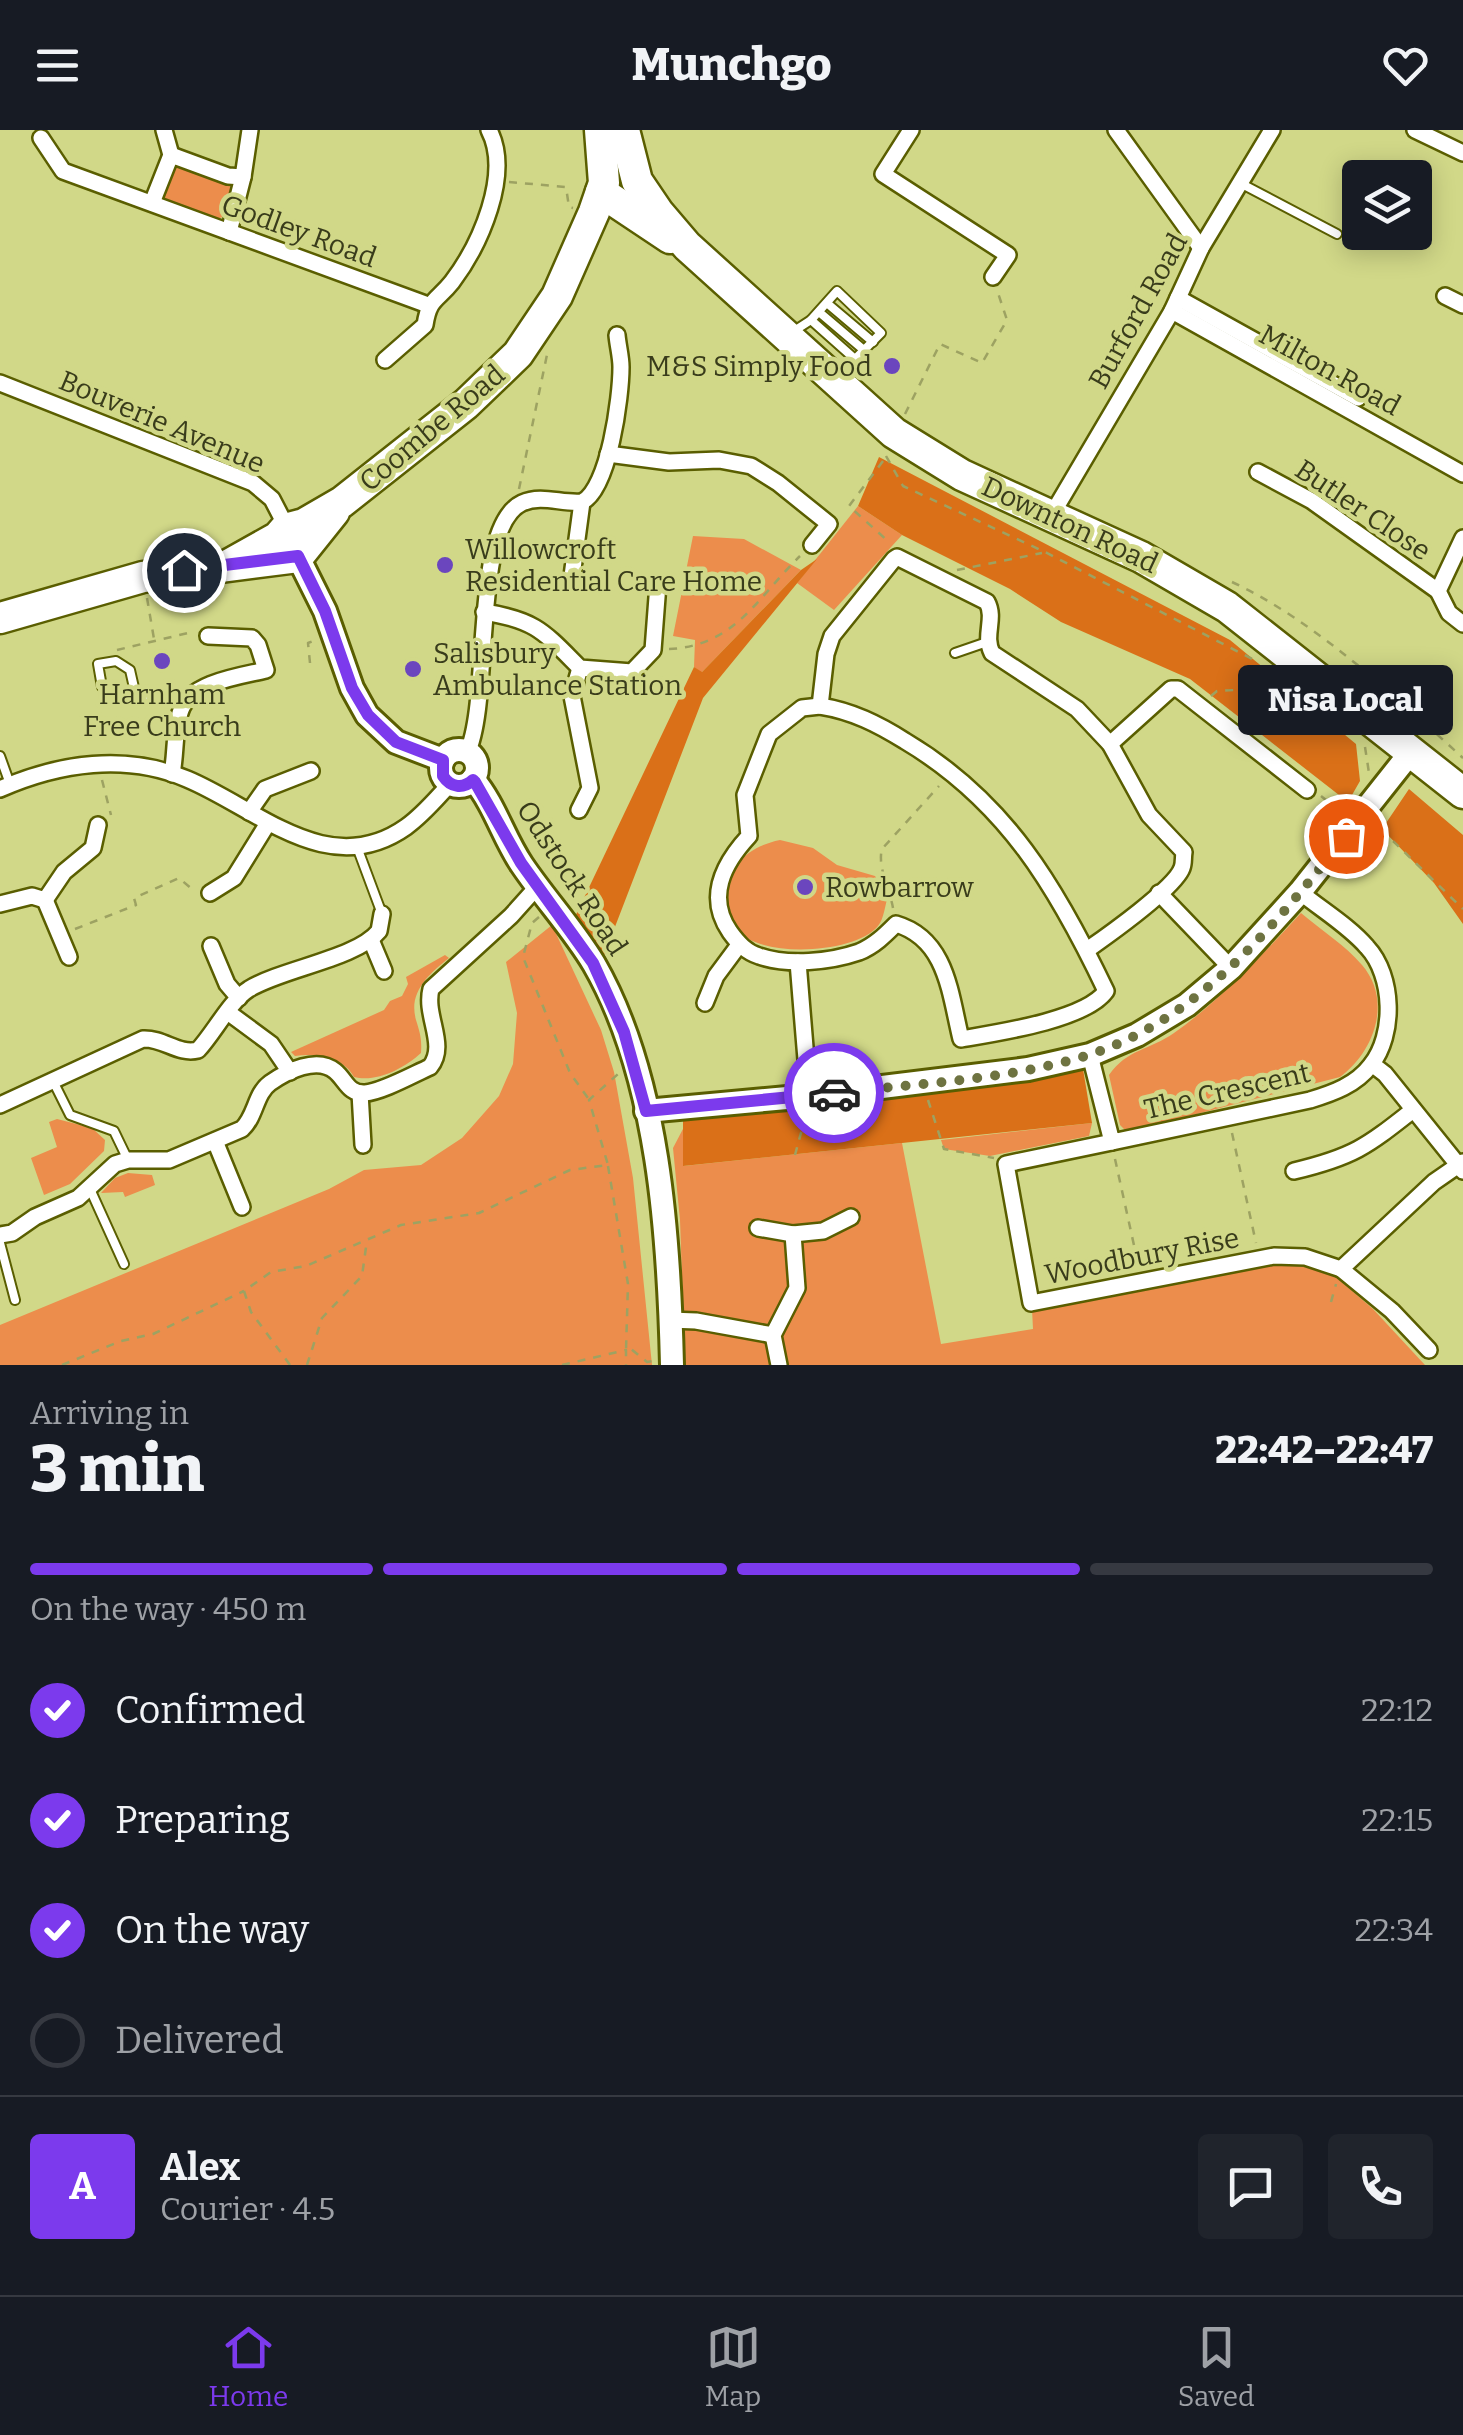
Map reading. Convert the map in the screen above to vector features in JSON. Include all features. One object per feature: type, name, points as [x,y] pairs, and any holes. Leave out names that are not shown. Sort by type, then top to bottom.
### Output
[{"type":"highway","points":[[593,194],[600,130]]},
{"type":"highway","name":"Downton Road","points":[[622,130],[615,161],[593,194],[687,246],[799,329],[845,371],[887,428],[943,465],[1150,562],[1227,606],[1463,793]]},
{"type":"highway","name":"Downton Road","points":[[622,130],[637,181],[687,246]]},
{"type":"highway","name":"Coombe Road","points":[[0,618],[142,577],[228,565],[292,542],[466,404],[518,354],[546,316],[584,240],[593,194]]},
{"type":"highway","points":[[584,240],[615,225],[646,225]]},
{"type":"street","points":[[152,203],[171,154],[164,130]]},
{"type":"street","points":[[229,232],[244,177],[250,130]]},
{"type":"street","points":[[385,360],[425,325],[428,305],[452,281],[487,215],[498,181],[496,154],[488,130]]},
{"type":"street","points":[[911,130],[883,174],[1008,255],[993,277]]},
{"type":"street","points":[[1116,130],[1201,248]]},
{"type":"street","name":"Burford Road","points":[[1050,516],[1175,305],[1201,248],[1272,130]]},
{"type":"street","points":[[1415,130],[1463,153]]},
{"type":"street","name":"Godley Road","points":[[41,138],[63,170],[428,305]]},
{"type":"street","name":"Godley Road","points":[[171,154],[228,176],[244,177]]},
{"type":"street","points":[[1445,296],[1463,306]]},
{"type":"street","points":[[1175,305],[1358,398]]},
{"type":"street","name":"Milton Road","points":[[1175,305],[1463,474]]},
{"type":"street","points":[[517,505],[538,499],[582,502],[595,493],[608,454],[621,366],[616,336]]},
{"type":"street","name":"Bouverie Avenue","points":[[0,383],[253,483],[272,499],[292,542]]},
{"type":"street","points":[[608,454],[680,463],[720,460],[751,466],[830,524]]},
{"type":"street","name":"Butler Close","points":[[1258,472],[1312,500],[1438,592],[1449,613],[1463,624]]},
{"type":"street","points":[[572,576],[582,502]]},
{"type":"street","name":"Odstock Road","points":[[462,782],[476,764],[466,752],[478,718],[484,612],[500,526],[517,505]]},
{"type":"street","points":[[812,544],[845,508]]},
{"type":"street","name":"Butler Close","points":[[1438,592],[1463,538]]},
{"type":"street","points":[[292,542],[360,704],[376,725],[403,746],[443,760],[456,751],[466,752]]},
{"type":"street","points":[[820,706],[832,636],[897,557],[988,602],[992,612],[987,642],[992,653],[1077,708],[1110,744],[1149,816],[1184,852],[1182,870],[1114,932],[1086,950]]},
{"type":"street","points":[[484,612],[519,617],[538,627],[580,668],[632,672],[652,650],[658,584]]},
{"type":"street","points":[[172,774],[178,718],[184,703],[204,688],[266,670],[252,638],[208,636]]},
{"type":"street","points":[[579,810],[590,788],[572,696],[580,668]]},
{"type":"street","points":[[1110,744],[1171,689],[1178,690],[1306,790]]},
{"type":"street","points":[[820,706],[844,710],[876,724],[934,757],[1005,821],[1042,870],[1086,950],[1106,991],[1098,1003],[1046,1020],[960,1039],[942,963],[928,942],[911,928],[896,924],[877,942],[858,952],[798,962],[759,956],[739,945],[723,922],[717,898],[723,871],[749,836],[745,795],[751,777],[769,734],[802,708],[820,706]]},
{"type":"street","points":[[646,1111],[807,1108],[1028,1069],[1090,1054],[1163,1021],[1231,968],[1300,892],[1412,752]]},
{"type":"street","name":"Odstock Road","points":[[443,760],[443,776],[462,782],[593,963],[615,1008],[646,1111],[662,1216],[672,1361]]},
{"type":"street","points":[[5,786],[59,768],[129,765],[172,774],[312,842],[356,845],[403,829],[462,782]]},
{"type":"street","points":[[250,812],[265,789],[311,771]]},
{"type":"street","points":[[210,893],[230,882],[268,823]]},
{"type":"street","points":[[46,900],[64,872],[93,848],[98,825]]},
{"type":"street","points":[[0,1234],[12,1233],[90,1189],[104,1171],[128,1160],[168,1160],[245,1126],[264,1089],[290,1072],[309,1065],[327,1067],[351,1090],[370,1093],[434,1064],[438,1051],[428,1007],[430,990],[538,886]]},
{"type":"street","points":[[1300,892],[1368,947],[1381,971],[1386,992],[1387,1022],[1372,1064],[1386,1074],[1461,1166],[1434,1182],[1341,1269]]},
{"type":"street","points":[[1159,893],[1231,968]]},
{"type":"street","points":[[0,904],[32,896],[46,900]]},
{"type":"street","points":[[46,900],[68,957]]},
{"type":"street","points":[[0,1104],[143,1039],[157,1039],[184,1052],[193,1052],[250,988],[371,940],[382,926],[382,914]]},
{"type":"street","points":[[371,940],[384,971]]},
{"type":"street","points":[[705,1002],[716,976],[739,945]]},
{"type":"street","points":[[211,946],[227,984],[238,998]]},
{"type":"street","points":[[798,962],[807,1108]]},
{"type":"street","points":[[229,1013],[271,1044],[290,1072]]},
{"type":"street","name":"The Crescent","points":[[1090,1054],[1112,1142]]},
{"type":"street","name":"The Crescent","points":[[1006,1164],[1334,1092],[1372,1064]]},
{"type":"street","points":[[360,1093],[363,1146]]},
{"type":"street","points":[[1294,1170],[1337,1160],[1370,1145],[1412,1110]]},
{"type":"street","points":[[216,1141],[242,1207]]},
{"type":"street","name":"Woodbury Rise","points":[[1006,1164],[1031,1303],[1274,1256],[1305,1257],[1341,1269],[1392,1311],[1429,1350]]},
{"type":"street","points":[[758,1228],[793,1234],[823,1231],[851,1217]]},
{"type":"street","points":[[779,1365],[774,1335],[796,1288],[793,1234]]},
{"type":"street","points":[[670,1320],[774,1335]]},
{"type":"lane","points":[[1240,183],[1336,234]]},
{"type":"lane","points":[[828,284],[881,333],[845,371]]},
{"type":"lane","points":[[799,329],[837,291]]},
{"type":"lane","points":[[828,304],[873,342]]},
{"type":"lane","points":[[819,312],[865,352]]},
{"type":"lane","points":[[954,653],[987,642]]},
{"type":"lane","points":[[135,692],[130,670],[116,661],[98,664],[102,687],[113,693],[135,692],[184,703]]},
{"type":"lane","points":[[0,756],[5,786]]},
{"type":"lane","points":[[356,845],[382,914]]},
{"type":"lane","points":[[53,1080],[70,1115],[114,1131],[128,1160]]},
{"type":"lane","points":[[90,1189],[124,1264]]},
{"type":"lane","points":[[0,1242],[15,1300]]},
{"type":"path","points":[[498,181],[566,186],[569,207],[593,194]]},
{"type":"path","points":[[902,419],[940,344],[982,362],[1007,320],[993,277]]},
{"type":"path","points":[[517,505],[550,342]]},
{"type":"path","points":[[897,557],[893,546],[845,508],[886,459],[903,486],[1045,552],[1270,668]]},
{"type":"path","points":[[652,650],[694,648],[730,631],[812,544]]},
{"type":"path","points":[[936,577],[1045,552]]},
{"type":"path","points":[[142,577],[154,640]]},
{"type":"path","points":[[116,661],[114,650],[190,631],[208,636]]},
{"type":"path","points":[[310,663],[308,643],[333,634]]},
{"type":"path","points":[[1200,708],[1216,691],[1300,687],[1288,676]]},
{"type":"path","points":[[1367,748],[1370,773]]},
{"type":"path","points":[[98,764],[111,815],[98,825]]},
{"type":"path","points":[[896,924],[890,886],[879,859],[882,850],[951,772]]},
{"type":"path","points":[[1306,790],[1317,792],[1337,809],[1361,816]]},
{"type":"path","points":[[1356,872],[1393,841],[1463,910]]},
{"type":"path","points":[[60,934],[136,906],[134,898],[178,878],[188,888],[210,893]]},
{"type":"path","points":[[552,906],[532,924],[523,957],[570,1073],[589,1100],[608,1165],[628,1284],[626,1365]]},
{"type":"path","points":[[589,1100],[633,1059]]},
{"type":"path","points":[[924,1090],[944,1149],[990,1156],[1006,1164]]},
{"type":"path","points":[[795,1155],[807,1108]]},
{"type":"path","points":[[1229,1118],[1255,1238]]},
{"type":"path","points":[[62,1365],[121,1341],[154,1334],[244,1290],[271,1272],[306,1266],[401,1225],[479,1213],[570,1170],[608,1165]]},
{"type":"path","points":[[1116,1166],[1142,1281]]},
{"type":"path","points":[[307,1365],[322,1318],[362,1276],[367,1237]]},
{"type":"path","points":[[244,1290],[251,1312],[290,1365]]},
{"type":"path","points":[[562,1365],[631,1349],[646,1362],[672,1361]]},
{"type":"shaded area","points":[[177,164],[232,183],[235,187],[226,216],[213,220],[164,201],[161,196],[170,167]]},
{"type":"shaded area","points":[[879,457],[1230,640],[1356,744],[1360,781],[1348,802],[1190,679],[1061,622],[1010,589],[902,535],[858,506]]},
{"type":"shaded area","points":[[858,506],[902,535],[834,610],[797,583]]},
{"type":"shaded area","points":[[693,536],[744,539],[801,570],[701,673],[694,667],[695,640],[673,636]]},
{"type":"shaded area","points":[[817,559],[703,698],[603,958],[573,921],[694,667],[702,672],[801,570]]},
{"type":"shaded area","points":[[1409,789],[1463,835],[1463,924],[1434,883],[1382,829]]},
{"type":"shaded area","name":"Rowbarrow","points":[[780,840],[813,848],[837,865],[875,876],[888,896],[878,926],[849,943],[806,949],[784,949],[746,938],[734,927],[730,912],[732,874],[745,856]]},
{"type":"shaded area","points":[[1301,913],[1348,951],[1371,979],[1378,1010],[1362,1054],[1340,1077],[1127,1132],[1120,1125],[1109,1075],[1116,1066],[1165,1039],[1208,1006]]},
{"type":"shaded area","points":[[552,925],[601,1030],[614,1072],[633,1178],[652,1365],[0,1365],[0,1325],[329,1189],[364,1170],[421,1165],[462,1138],[499,1096],[513,1064],[517,1013],[506,962]]},
{"type":"shaded area","points":[[445,955],[449,958],[418,992],[414,1010],[421,1053],[407,1064],[381,1076],[363,1078],[354,1077],[329,1058],[295,1056],[291,1052],[384,1010],[390,1001],[402,996],[408,984],[406,977]]},
{"type":"shaded area","points":[[1083,1069],[1092,1123],[683,1166],[683,1115],[1031,1081]]},
{"type":"shaded area","points":[[57,1119],[92,1128],[105,1140],[104,1151],[70,1184],[44,1195],[31,1158],[57,1147],[49,1122]]},
{"type":"shaded area","points":[[1092,1123],[1089,1136],[990,1156],[944,1149],[941,1140]]},
{"type":"shaded area","points":[[684,1127],[684,1166],[902,1143],[941,1344],[1033,1329],[1032,1309],[1279,1263],[1329,1271],[1373,1309],[1425,1365],[685,1365],[680,1220],[673,1148]]},
{"type":"shaded area","points":[[128,1173],[152,1175],[155,1185],[125,1197],[123,1192],[101,1193],[115,1178]]},
{"type":"way so far","points":[[834,1093],[1049,1066],[1137,1035],[1210,988],[1300,892],[1346,836]]},
{"type":"place","name":"M&S Simply Food","points":[[892,366]]},
{"type":"place","name":"Willowcroft Residential Care Home","points":[[445,565]]},
{"type":"place","name":"Harnham Free Church","points":[[162,661]]},
{"type":"place","name":"Salisbury Ambulance Station","points":[[413,669]]},
{"type":"place","name":"Nisa Local","points":[[1346,836]]},
{"type":"place","name":"Rowbarrow","points":[[805,887]]},
{"type":"route","points":[[184,570],[298,556],[325,611],[360,704],[396,742],[443,760],[443,776],[450,784],[475,782],[521,863],[593,963],[624,1032],[646,1111],[834,1093]]}]
